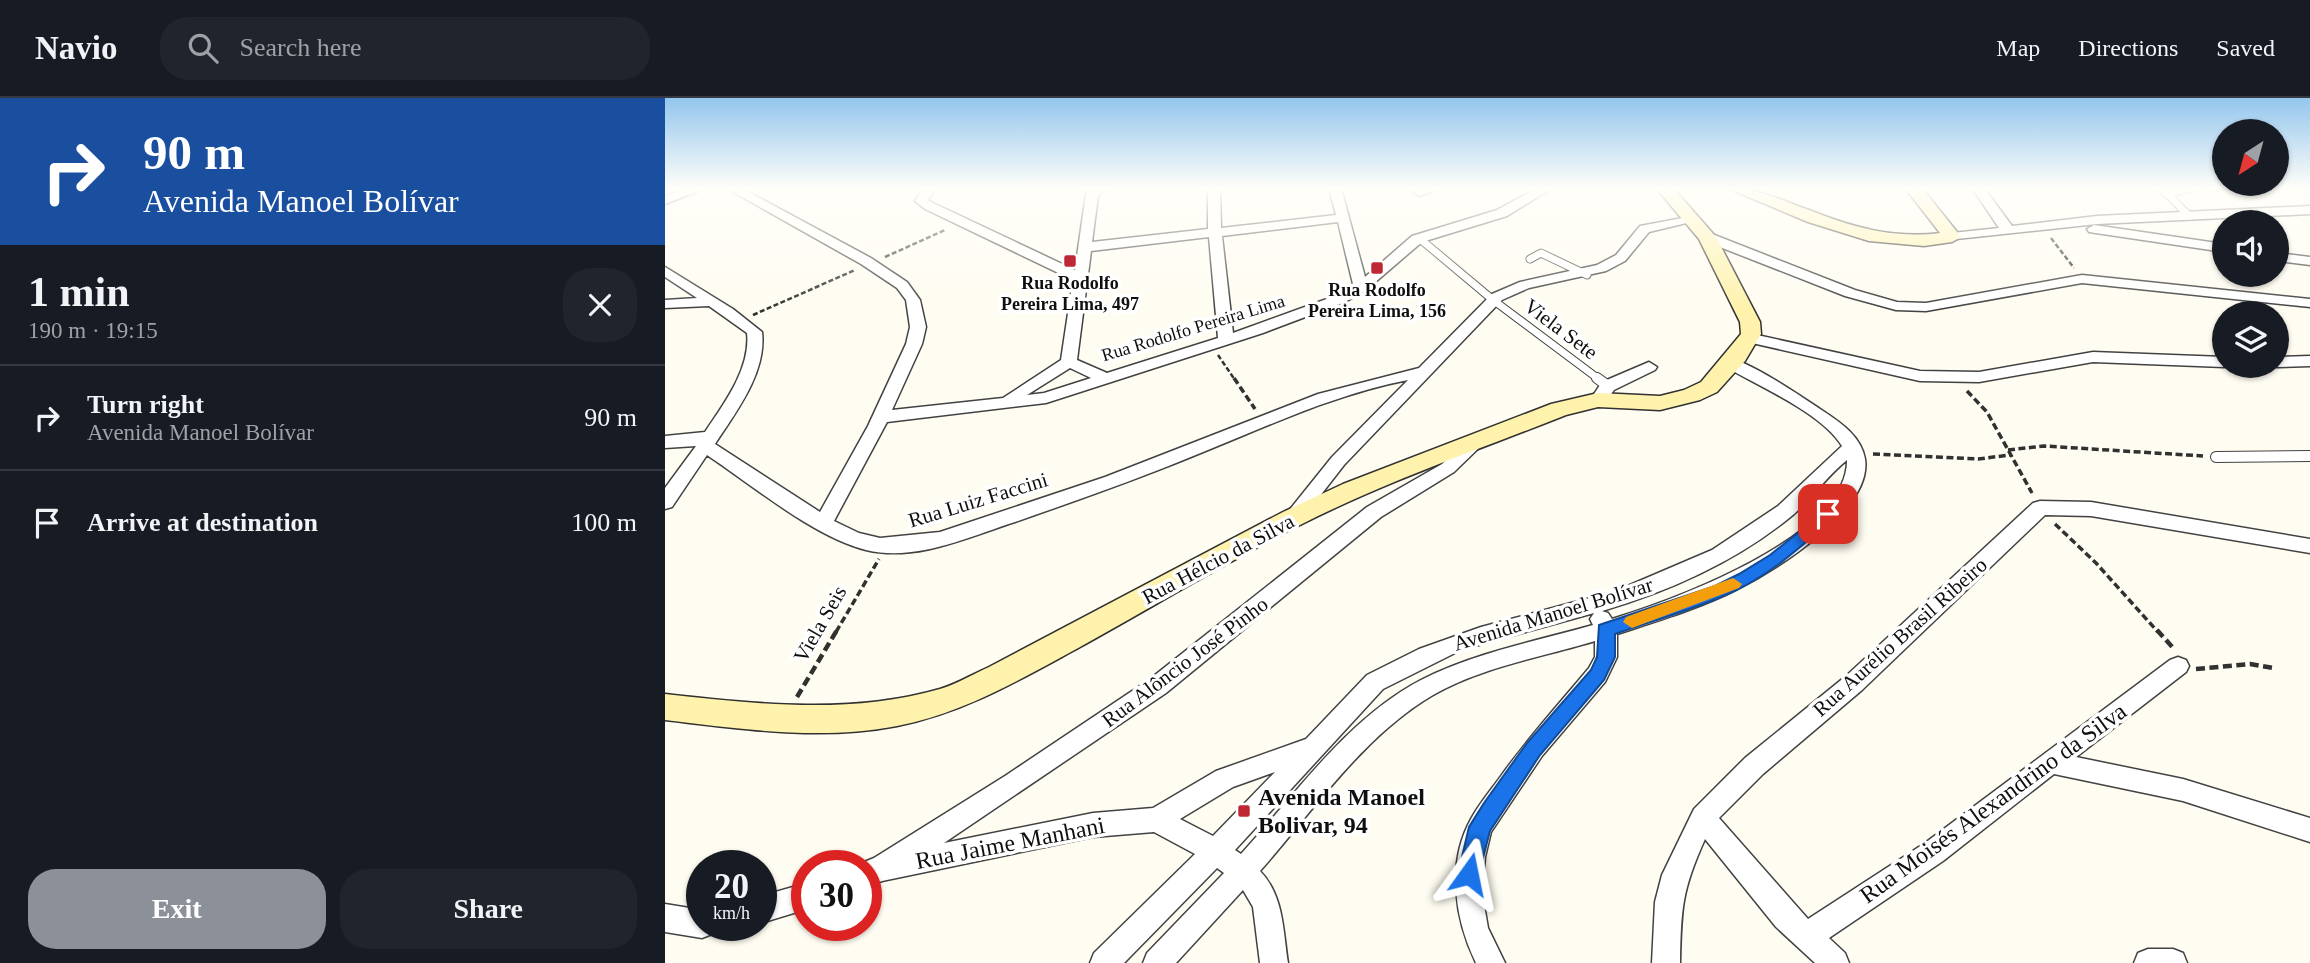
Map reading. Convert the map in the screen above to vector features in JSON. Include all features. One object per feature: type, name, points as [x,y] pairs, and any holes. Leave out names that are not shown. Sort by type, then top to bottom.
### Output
[{"type":"street","points":[[806,228],[866,261],[902,285],[913,300],[918,327],[914,344],[881,417],[823,523]]},
{"type":"street","points":[[976,228],[1082,279]]},
{"type":"street","name":"Rua Rodolfo Pereira Lima","points":[[1089,228],[1069,362],[1106,379],[1310,312],[1361,287],[1419,238],[1446,228]]},
{"type":"street","points":[[1215,228],[1219,343]]},
{"type":"street","points":[[1087,247],[1255,228]]},
{"type":"street","points":[[1346,228],[1361,287]]},
{"type":"street","points":[[1292,518],[1338,461],[1493,300],[1517,286],[1587,275],[1620,258],[1647,228]]},
{"type":"street","points":[[1700,228],[1707,237],[1750,322],[1752,330],[1748,338],[1884,370],[1954,377],[1979,377],[2080,358],[2212,362]]},
{"type":"street","points":[[1850,228],[1878,238],[1909,243],[2012,228]]},
{"type":"street","points":[[1945,228],[1952,237]]},
{"type":"street","points":[[2081,228],[2212,246]]},
{"type":"street","points":[[1707,237],[1850,293],[1896,306],[1926,307],[2082,279],[2310,303]]},
{"type":"street","points":[[2289,258],[2310,261]]},
{"type":"street","points":[[665,271],[708,302],[741,321],[753,331],[756,340],[754,357],[739,394],[665,502]]},
{"type":"street","points":[[665,304],[708,302]]},
{"type":"street","name":"Rua Hélcio da Silva","points":[[667,704],[783,720],[895,713],[948,700],[1000,676],[1292,518],[1352,491],[1603,393],[1660,403],[1678,400],[1709,387],[1732,364],[1748,338]]},
{"type":"street","points":[[2289,362],[2310,361]]},
{"type":"street","points":[[1007,401],[1069,362]]},
{"type":"street","points":[[1732,364],[1839,430],[1852,448]]},
{"type":"street","points":[[1603,393],[1649,367]]},
{"type":"street","name":"Rua Luiz Faccini","points":[[707,441],[846,538],[867,545],[908,546],[941,538],[1123,477],[1386,378],[1422,372]]},
{"type":"street","points":[[881,417],[1046,398],[1106,379]]},
{"type":"street","points":[[665,442],[707,441]]},
{"type":"street","name":"Rua Alôncio José Pinho","points":[[882,866],[1036,770],[1158,686],[1374,512],[1448,468],[1477,441]]},
{"type":"street","name":"Avenida Manoel Bolívar","points":[[1104,963],[1216,851],[1375,682],[1403,663],[1479,634],[1595,605],[1657,583],[1731,549],[1797,500],[1820,472],[1852,448],[1858,465],[1854,481],[1839,503],[1776,559],[1721,590],[1606,630],[1491,663],[1415,694],[1326,778],[1157,963]]},
{"type":"street","points":[[2040,508],[2091,509],[2310,546]]},
{"type":"street","name":"Rua Aurélio Brasil Ribeiro","points":[[1666,963],[1668,902],[1675,875],[1703,817],[1754,766],[1854,683],[2040,508]]},
{"type":"street","points":[[1491,963],[1475,931],[1469,893],[1472,858],[1480,827],[1534,749],[1597,675],[1606,657],[1606,630],[1595,605]]},
{"type":"street","name":"Rua Moisés Alexandrino da Silva","points":[[1806,937],[1934,852],[2178,659]]},
{"type":"street","name":"Rua Jaime Manhani","points":[[882,869],[1080,828],[1156,820],[1225,779],[1311,748]]},
{"type":"street","points":[[2051,762],[2183,790],[2265,813],[2310,830]]},
{"type":"street","points":[[1703,817],[1806,937],[1835,963]]},
{"type":"street","points":[[1156,820],[1216,851],[1241,871],[1264,896],[1270,920],[1274,963]]},
{"type":"street","points":[[665,918],[686,921]]},
{"type":"street","points":[[2148,963],[2173,963]]},
{"type":"lane","name":"Viela Sete","points":[[1419,238],[1603,393]]},
{"type":"lane","points":[[1552,257],[1563,251]]},
{"type":"lane","points":[[1530,258],[1541,253],[1587,275]]},
{"type":"lane","points":[[2215,457],[2310,456]]},
{"type":"path","points":[[2052,228],[2082,279]]},
{"type":"path","points":[[1219,343],[1265,422]]},
{"type":"path","points":[[1954,377],[1987,412],[2040,508],[2096,563],[2178,659],[2194,670],[2250,664],[2273,668]]},
{"type":"path","points":[[2007,450],[2043,446],[2215,457]]},
{"type":"path","points":[[1852,448],[1887,456],[1978,459],[2010,455]]},
{"type":"path","name":"Viela Seis","points":[[783,720],[887,545]]},
{"type":"slow traffic","points":[[1632,622],[1733,584]]},
{"type":"place","name":"Rua Rodolfo Pereira Lima, 497","points":[[1070,261]]},
{"type":"place","name":"Rua Rodolfo Pereira Lima, 156","points":[[1377,268]]},
{"type":"place","name":"Avenida Manoel Bolivar, 94","points":[[1244,811]]},
{"type":"route","points":[[1469,874],[1480,827],[1534,749],[1597,675],[1606,657],[1606,630],[1721,590],[1745,578],[1776,559],[1828,514]]}]
